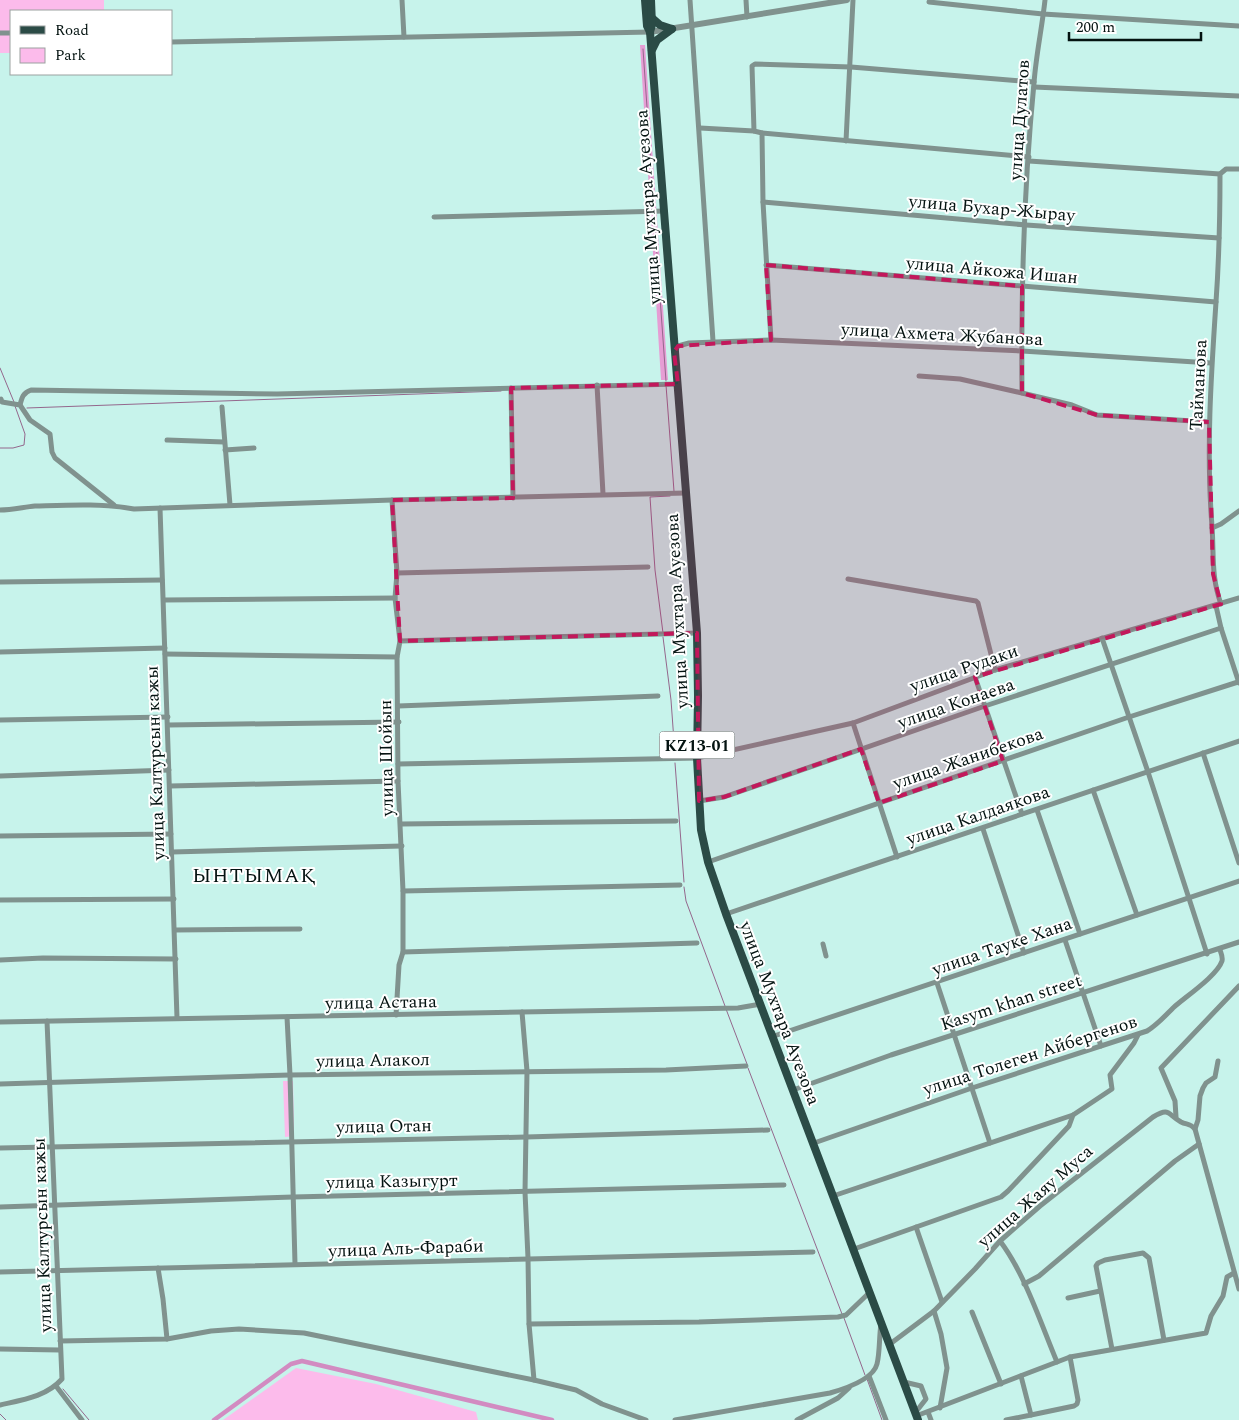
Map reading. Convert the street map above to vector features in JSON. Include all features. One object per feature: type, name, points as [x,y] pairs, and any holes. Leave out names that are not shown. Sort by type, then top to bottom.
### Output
[{"type":"main road","name":"улица Мухтара Ауезова","points":[[645,0],[647,26],[650,32]]},
{"type":"main road","name":"улица Мухтара Ауезова","points":[[651,0],[651,52],[697,633],[697,758],[701,830],[708,862],[726,914],[774,1036],[916,1416]]},
{"type":"main road","points":[[652,18],[660,25],[672,29]]},
{"type":"main road","points":[[651,52],[657,40],[672,29]]},
{"type":"street","points":[[402,0],[404,37]]},
{"type":"street","points":[[690,0],[714,341]]},
{"type":"street","points":[[746,0],[747,17]]},
{"type":"street","points":[[800,0],[800,8]]},
{"type":"street","points":[[172,42],[650,32],[847,0]]},
{"type":"street","points":[[846,141],[853,0]]},
{"type":"street","name":"улица Дулатов","points":[[1022,393],[1022,286],[1029,159],[1034,84],[1045,0]]},
{"type":"street","points":[[929,2],[1044,14],[1239,26]]},
{"type":"street","points":[[754,131],[752,69],[754,64],[850,67],[1034,84],[1239,96]]},
{"type":"street","points":[[700,128],[754,131],[1029,159],[1220,174],[1226,169],[1239,169]]},
{"type":"street","points":[[762,133],[763,202],[771,340]]},
{"type":"street","name":"Тайманова","points":[[1220,174],[1219,238],[1209,422],[1210,501],[1213,574],[1219,605],[1220,628],[1239,683]]},
{"type":"street","name":"улица Бухар-Жырау","points":[[763,202],[1219,238]]},
{"type":"street","points":[[434,217],[665,211]]},
{"type":"street","name":"улица Айкожа Ишан","points":[[766,265],[1216,302]]},
{"type":"street","name":"улица Ахмета Жубанова","points":[[674,352],[678,346],[689,343],[771,340],[1022,351],[1212,364]]},
{"type":"street","points":[[919,376],[960,380],[1022,393],[1072,404],[1097,415],[1209,422]]},
{"type":"street","points":[[17,405],[25,393],[31,390],[277,394],[678,384]]},
{"type":"street","points":[[597,387],[603,494]]},
{"type":"street","points":[[511,388],[514,498]]},
{"type":"street","points":[[1,399],[2,402],[17,405],[30,420],[50,434],[55,458],[115,506]]},
{"type":"street","points":[[222,407],[230,505]]},
{"type":"street","points":[[167,440],[224,442]]},
{"type":"street","points":[[225,450],[254,448]]},
{"type":"street","points":[[0,510],[33,506],[115,506],[134,509],[392,500],[686,493]]},
{"type":"street","name":"улица Шойын","points":[[392,500],[396,573],[395,598],[400,641],[398,657],[398,781],[403,891],[403,952],[399,965],[396,1015]]},
{"type":"street","name":"улица Калтурсын кажы","points":[[160,508],[177,1018]]},
{"type":"street","points":[[1212,528],[1222,524],[1239,511]]},
{"type":"street","points":[[396,573],[648,567]]},
{"type":"street","points":[[848,579],[976,601],[995,670]]},
{"type":"street","points":[[0,582],[162,580]]},
{"type":"street","points":[[164,600],[395,598]]},
{"type":"street","name":"улица Рудаки","points":[[398,764],[697,758],[854,724],[995,670],[1239,599]]},
{"type":"street","name":"улица Конаева","points":[[699,801],[724,797],[985,706],[1220,628]]},
{"type":"street","points":[[400,641],[697,633]]},
{"type":"street","points":[[1102,638],[1190,898],[1207,954]]},
{"type":"street","points":[[0,652],[165,651],[398,657]]},
{"type":"street","points":[[975,677],[1022,814]]},
{"type":"street","name":"улица Жанибекова","points":[[708,862],[1129,718],[1239,683]]},
{"type":"street","points":[[398,706],[658,696]]},
{"type":"street","points":[[0,720],[168,717]]},
{"type":"street","points":[[168,725],[399,722]]},
{"type":"street","points":[[854,724],[897,857]]},
{"type":"street","name":"улица Калдаякова","points":[[726,914],[1239,741]]},
{"type":"street","points":[[1203,753],[1239,863]]},
{"type":"street","points":[[0,776],[169,770]]},
{"type":"street","points":[[170,786],[398,781]]},
{"type":"street","points":[[1093,790],[1137,915]]},
{"type":"street","points":[[1038,810],[1080,934]]},
{"type":"street","points":[[401,824],[676,821]]},
{"type":"street","points":[[982,828],[1024,953]]},
{"type":"street","points":[[0,836],[171,834]]},
{"type":"street","points":[[172,852],[402,846]]},
{"type":"street","name":"улица Тауке Хана","points":[[774,1036],[1239,882]]},
{"type":"street","points":[[403,891],[680,885]]},
{"type":"street","points":[[0,900],[174,898]]},
{"type":"street","points":[[174,930],[300,929]]},
{"type":"street","points":[[1065,940],[1101,1046]]},
{"type":"street","name":"Kasym khan street","points":[[793,1090],[891,1055],[1024,1014],[1082,992],[1220,950],[1239,942]]},
{"type":"street","points":[[403,952],[697,943]]},
{"type":"street","points":[[823,944],[826,956]]},
{"type":"street","name":"улица Толеген Айбергенов","points":[[814,1142],[972,1088],[1138,1035],[1153,1028],[1221,964],[1222,955],[1220,950]]},
{"type":"street","points":[[0,960],[43,958],[176,959]]},
{"type":"street","points":[[937,982],[990,1143]]},
{"type":"street","points":[[1176,1117],[1175,1101],[1161,1068],[1239,986]]},
{"type":"street","name":"улица Астана","points":[[0,1022],[726,1008],[761,1004]]},
{"type":"street","points":[[522,1012],[527,1071],[525,1192],[529,1324],[534,1380]]},
{"type":"street","points":[[287,1017],[295,1264]]},
{"type":"street","name":"улица Калтурсын кажы","points":[[47,1021],[62,1379],[56,1386]]},
{"type":"street","points":[[833,1196],[1073,1115],[1112,1089],[1110,1075],[1138,1035]]},
{"type":"street","points":[[1218,1061],[1215,1077],[1206,1083],[1200,1096],[1199,1113],[1195,1129],[1239,1289]]},
{"type":"street","name":"улица Алакол","points":[[0,1084],[49,1084],[290,1074],[666,1070],[746,1066]]},
{"type":"street","name":"улица Жаяу Муса","points":[[890,1344],[934,1311],[1000,1241],[1040,1206],[1152,1116],[1166,1111],[1179,1121],[1188,1123],[1195,1129]]},
{"type":"street","points":[[854,1249],[1001,1197],[1069,1126],[1073,1115]]},
{"type":"street","name":"улица Отан","points":[[0,1148],[768,1130]]},
{"type":"street","points":[[1024,1284],[1039,1276],[1175,1161],[1199,1144]]},
{"type":"street","name":"улица Казыгурт","points":[[0,1207],[293,1197],[784,1185]]},
{"type":"street","points":[[916,1227],[942,1302]]},
{"type":"street","points":[[1000,1241],[1008,1252],[1024,1284],[1057,1362]]},
{"type":"street","name":"улица Аль-Фараби","points":[[0,1272],[813,1252]]},
{"type":"street","points":[[1112,1349],[1096,1266],[1104,1260],[1143,1254],[1146,1254],[1149,1258],[1164,1340]]},
{"type":"street","points":[[158,1268],[167,1338]]},
{"type":"street","points":[[916,1416],[1070,1356],[1206,1333],[1211,1316],[1224,1296],[1228,1276],[1234,1273]]},
{"type":"street","points":[[1068,1298],[1100,1291]]},
{"type":"street","points":[[529,1324],[699,1322],[843,1316],[870,1292]]},
{"type":"street","points":[[934,1311],[941,1334],[947,1368],[940,1408]]},
{"type":"street","points":[[972,1312],[1001,1384]]},
{"type":"street","points":[[675,1420],[826,1394],[851,1386],[867,1377],[876,1366],[881,1321]]},
{"type":"street","points":[[60,1341],[167,1338],[239,1329],[304,1333],[576,1390],[602,1404],[646,1420]]},
{"type":"street","points":[[0,1349],[60,1350]]},
{"type":"street","points":[[1006,1420],[1077,1404],[1078,1400],[1070,1356]]},
{"type":"street","points":[[1021,1376],[1031,1415]]},
{"type":"street","points":[[867,1377],[886,1420]]},
{"type":"street","points":[[904,1382],[923,1388],[926,1399],[916,1416]]},
{"type":"street","points":[[0,1405],[37,1396],[56,1386],[82,1420]]},
{"type":"street","points":[[797,1420],[838,1398],[851,1386]]},
{"type":"street","points":[[826,1394],[828,1403]]},
{"type":"street","points":[[928,1412],[931,1420]]},
{"type":"highlighted area","points":[[766,265],[1022,286],[1022,393],[1097,415],[1209,422],[1213,574],[1221,604],[975,677],[1003,761],[879,803],[861,749],[724,797],[699,801],[697,633],[400,641],[392,500],[513,498],[511,388],[678,384],[674,352],[678,346],[771,340]]},
{"type":"green space","points":[[0,0],[104,0],[104,10],[10,10],[10,53],[0,53]]},
{"type":"green space","points":[[283,1081],[293,1081],[294,1136],[285,1137]]},
{"type":"green space","points":[[296,1368],[376,1384],[476,1412],[478,1420],[223,1420]]},
{"type":"shaded area","points":[[640,45],[645,45],[668,380],[661,380]]},
{"type":"waterway","points":[[643,49],[654,209]]},
{"type":"waterway","points":[[654,213],[666,381]]},
{"type":"waterway","points":[[0,368],[14,402]]},
{"type":"waterway","points":[[666,385],[674,491]]},
{"type":"waterway","points":[[27,408],[501,391]]},
{"type":"waterway","points":[[0,448],[13,448],[24,445],[25,434],[15,406]]},
{"type":"waterway","points":[[663,633],[655,570],[650,497],[670,496]]},
{"type":"waterway","points":[[663,637],[671,700],[675,755]]},
{"type":"waterway","points":[[675,763],[684,882]]},
{"type":"waterway","points":[[684,887],[686,901],[725,1006]]},
{"type":"waterway","points":[[726,1009],[747,1064]]},
{"type":"waterway","points":[[748,1068],[842,1314]]},
{"type":"waterway","points":[[844,1318],[865,1375]]},
{"type":"waterway","points":[[214,1420],[291,1364],[302,1361],[552,1420]]},
{"type":"waterway","points":[[867,1379],[882,1420]]},
{"type":"waterway","points":[[63,1389],[89,1420]]},
{"type":"waterway","points":[[0,1414],[6,1420]]},
{"type":"district","name":"ЫНТЫМАҚ","points":[[254,875]]}]
